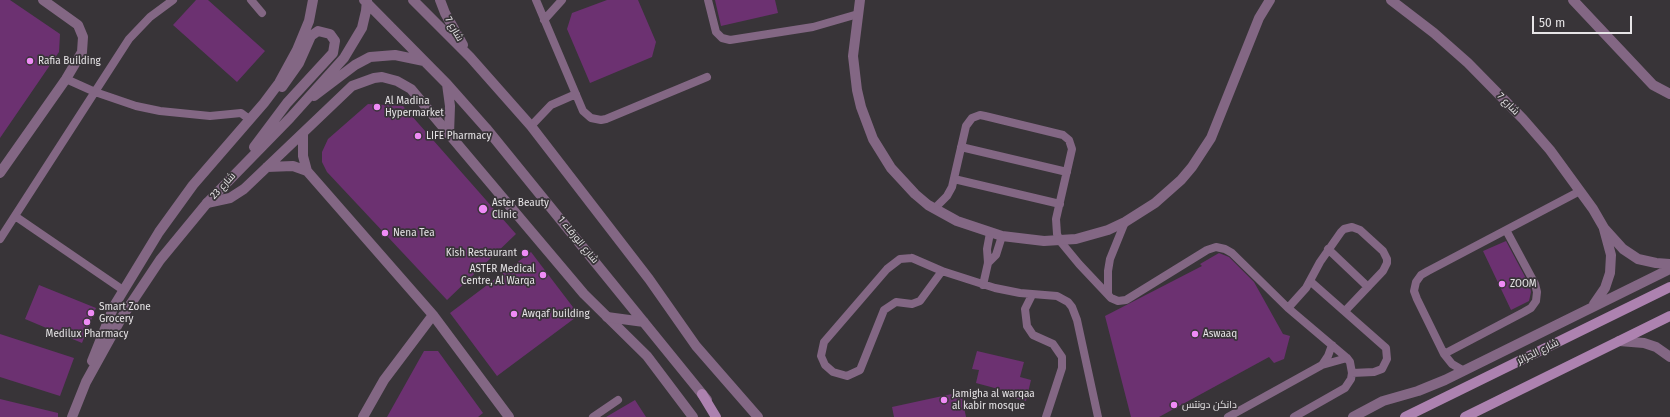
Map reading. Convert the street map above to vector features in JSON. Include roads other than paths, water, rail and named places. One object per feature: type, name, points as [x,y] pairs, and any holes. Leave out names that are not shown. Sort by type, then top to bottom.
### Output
[{"type":"main road","name":"شارع الجزائر","points":[[1405,417],[1670,287]]},
{"type":"main road","points":[[1465,417],[1670,316]]},
{"type":"main road","points":[[702,394],[716,417]]},
{"type":"street","points":[[0,173],[66,79],[82,52],[82,37],[78,25],[43,0]]},
{"type":"street","name":"شارع 23","points":[[72,417],[86,382],[102,333],[123,290],[175,208],[264,103],[279,83],[297,50],[309,20],[313,0]]},
{"type":"street","points":[[413,0],[470,57],[531,126],[649,279],[696,346],[758,417]]},
{"type":"street","name":"شارع 7","points":[[440,0],[445,14],[470,57]]},
{"type":"street","points":[[860,0],[854,39],[854,73],[858,96],[866,123],[873,139],[891,168],[915,194],[934,209],[957,221],[1002,236],[1029,240],[1060,241],[1092,236],[1125,222],[1169,192],[1192,167],[1202,153],[1218,122],[1261,12],[1263,0]]},
{"type":"street","points":[[1261,12],[1270,0]]},
{"type":"street","name":"شارع 7","points":[[1391,0],[1434,33],[1490,84],[1550,150],[1580,191],[1604,228],[1623,249],[1638,259],[1670,264]]},
{"type":"street","points":[[1573,0],[1653,85],[1670,94]]},
{"type":"street","name":"شارع 23","points":[[86,382],[122,317],[174,242],[207,203],[304,102],[351,49],[362,28],[366,1]]},
{"type":"street","name":"شارع الورقاء 1","points":[[366,1],[447,84],[565,224],[720,417]]},
{"type":"street","points":[[238,170],[283,108],[333,53],[335,41],[330,34],[318,31],[311,36],[299,63],[288,81],[264,103]]},
{"type":"street","points":[[304,102],[328,87],[355,65],[370,57],[395,54],[424,61]]},
{"type":"street","points":[[207,203],[223,201],[237,194],[352,86],[366,79],[382,77],[397,81],[411,89],[584,294],[647,356],[693,417]]},
{"type":"street","points":[[447,84],[450,106],[449,134]]},
{"type":"street","points":[[303,133],[303,156],[307,171],[433,315],[509,417]]},
{"type":"street","points":[[267,167],[286,166],[307,171]]},
{"type":"street","name":"شارع 7","points":[[1592,307],[1601,296],[1610,273],[1611,255],[1604,228]]},
{"type":"street","points":[[1353,417],[1384,401],[1418,391],[1464,371],[1670,269]]},
{"type":"street","points":[[364,417],[384,380],[433,315]]},
{"type":"street","points":[[607,317],[644,322]]},
{"type":"street","points":[[1619,341],[1644,343],[1656,347],[1670,357]]},
{"type":"lane","points":[[0,239],[129,39],[150,17],[173,0]]},
{"type":"lane","points":[[251,0],[262,13]]},
{"type":"lane","points":[[536,0],[576,94],[586,115],[591,118],[601,120],[707,77]]},
{"type":"lane","points":[[544,20],[562,0]]},
{"type":"lane","points":[[708,0],[716,32],[722,38],[730,40],[812,27],[858,14]]},
{"type":"lane","points":[[66,79],[95,92],[136,106],[160,111],[216,116],[241,113],[249,119]]},
{"type":"lane","points":[[531,126],[552,105],[576,94]]},
{"type":"lane","points":[[934,209],[947,196],[954,179],[966,126],[972,118],[980,115],[1067,137],[1072,149],[1056,226],[1060,241],[1086,272],[1108,294],[1118,301],[1126,300],[1207,250],[1220,247],[1232,253],[1288,308],[1347,358],[1350,362],[1352,373],[1351,378],[1345,388],[1294,417]]},
{"type":"lane","points":[[961,147],[1067,172]]},
{"type":"lane","points":[[954,179],[1060,204]]},
{"type":"lane","points":[[1464,371],[1452,364],[1444,354],[1417,299],[1414,291],[1416,282],[1421,275],[1580,191]]},
{"type":"lane","points":[[15,216],[123,290]]},
{"type":"lane","points":[[1108,294],[1108,271],[1110,259],[1125,222]]},
{"type":"lane","points":[[1288,308],[1310,281],[1317,266],[1328,249],[1344,229],[1352,227],[1360,230],[1383,251],[1387,259],[1386,267],[1345,311]]},
{"type":"lane","points":[[1444,354],[1532,308],[1536,301],[1537,292],[1535,284],[1506,230]]},
{"type":"lane","points":[[983,285],[988,263],[987,249],[990,233]]},
{"type":"lane","points":[[988,263],[996,255],[1002,236]]},
{"type":"lane","points":[[1328,249],[1368,287]]},
{"type":"lane","points":[[942,271],[920,301],[912,304],[896,302],[884,310],[860,370],[852,375],[842,375],[833,372],[825,365],[821,356],[824,342],[896,262],[912,258],[942,271],[983,285],[1032,295],[1057,296],[1068,302],[1077,320],[1098,417]]},
{"type":"lane","points":[[1310,281],[1383,344],[1388,355],[1384,366],[1378,371],[1352,373]]},
{"type":"lane","points":[[1032,295],[1025,309],[1027,326],[1033,335],[1053,344],[1062,357],[1062,368],[1046,417]]},
{"type":"lane","points":[[1322,365],[1328,356],[1332,345]]},
{"type":"lane","points":[[1228,417],[1322,365],[1347,358]]},
{"type":"lane","points":[[593,417],[618,400]]},
{"type":"place","name":"Rafia Building","points":[[30,61]]},
{"type":"place","name":"Al Madina Hypermarket","points":[[377,107]]},
{"type":"place","name":"LIFE Pharmacy","points":[[418,136]]},
{"type":"place","name":"Aster Beauty Clinic","points":[[483,209]]},
{"type":"place","name":"Nena Tea","points":[[385,233]]},
{"type":"place","name":"Kish Restaurant","points":[[525,253]]},
{"type":"place","name":"ASTER Medical Centre, Al Warqa","points":[[543,275]]},
{"type":"place","name":"ZOOM","points":[[1502,284]]},
{"type":"place","name":"Smart Zone Grocery","points":[[91,313]]},
{"type":"place","name":"Awqaf building","points":[[514,314]]},
{"type":"place","name":"Medilux Pharmacy","points":[[87,322]]},
{"type":"place","name":"Aswaaq","points":[[1195,334]]},
{"type":"place","name":"Jamigha al warqaa al kabir mosque","points":[[944,400]]},
{"type":"place","name":"دانكن دونتس","points":[[1174,405]]}]
